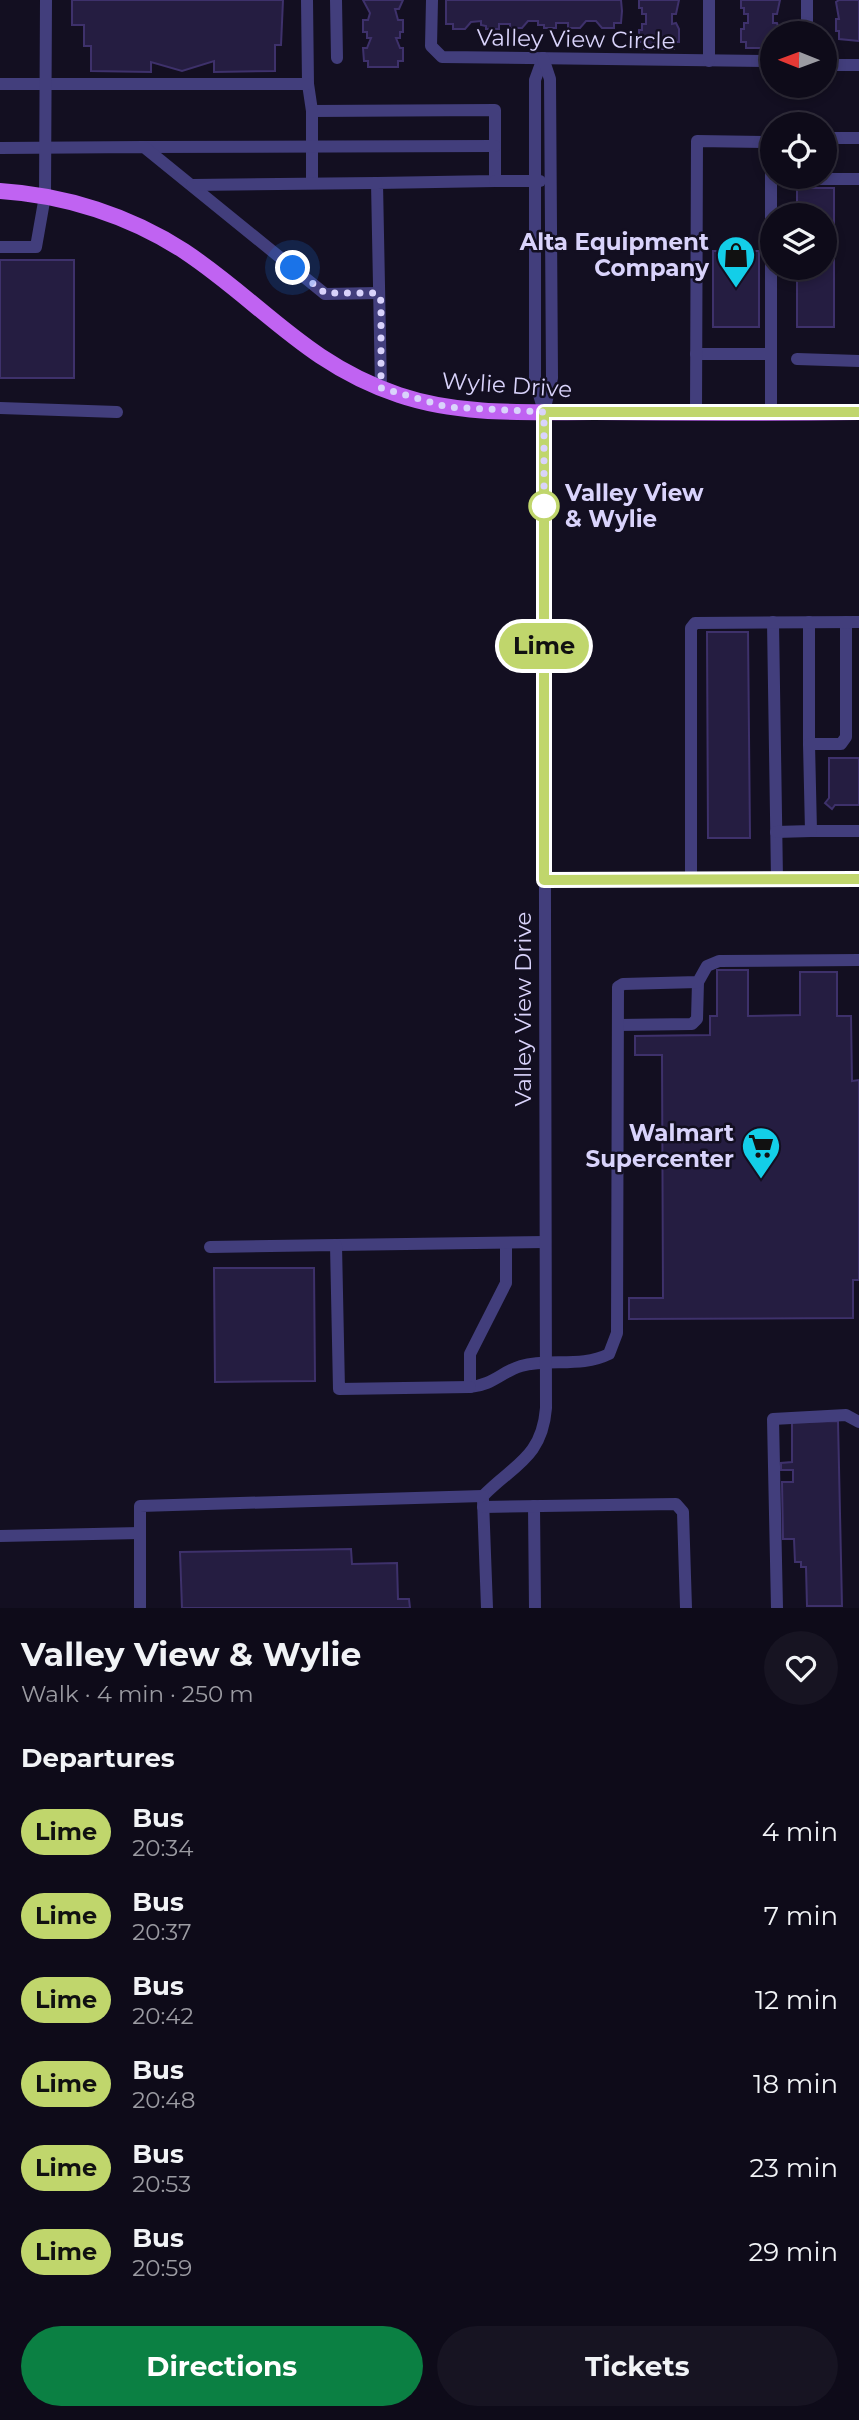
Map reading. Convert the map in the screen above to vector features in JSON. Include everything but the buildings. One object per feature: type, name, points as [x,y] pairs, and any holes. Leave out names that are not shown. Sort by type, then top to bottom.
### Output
[{"type":"main road","name":"Wylie Drive","points":[[0,191],[45,196],[97,210],[160,236],[186,253],[304,348],[381,388],[447,407],[544,412],[859,412]]},
{"type":"street","points":[[0,247],[36,247],[45,196],[47,148],[46,0]]},
{"type":"street","points":[[307,0],[312,183]]},
{"type":"street","points":[[336,0],[337,58]]},
{"type":"street","name":"Valley View Circle","points":[[432,0],[431,47],[436,54],[449,58],[760,61]]},
{"type":"street","points":[[709,0],[709,61]]},
{"type":"street","points":[[807,0],[807,21]]},
{"type":"street","name":"Valley View Drive","points":[[483,1502],[497,1481],[523,1463],[538,1441],[545,1422],[544,412],[552,378],[550,79],[543,58]]},
{"type":"street","name":"Valley View Drive","points":[[543,58],[535,80],[535,381],[544,412]]},
{"type":"street","points":[[837,65],[859,65]]},
{"type":"street","points":[[0,84],[308,84]]},
{"type":"street","points":[[312,111],[495,110],[495,181]]},
{"type":"street","points":[[837,138],[859,138]]},
{"type":"street","points":[[696,413],[697,141],[771,142],[771,412]]},
{"type":"street","points":[[0,148],[495,146]]},
{"type":"street","points":[[144,147],[325,293],[377,293]]},
{"type":"street","points":[[837,179],[859,179]]},
{"type":"street","points":[[192,185],[551,181]]},
{"type":"street","points":[[377,183],[377,293],[381,301],[381,388]]},
{"type":"street","points":[[696,354],[771,354]]},
{"type":"street","points":[[797,359],[859,360]]},
{"type":"street","points":[[0,408],[117,411]]},
{"type":"street","points":[[773,622],[777,879]]},
{"type":"street","points":[[809,622],[811,831]]},
{"type":"street","points":[[691,880],[691,628],[695,623],[853,622],[846,737],[841,744],[810,744]]},
{"type":"street","points":[[776,832],[859,831]]},
{"type":"street","points":[[544,880],[859,879]]},
{"type":"street","points":[[618,1024],[692,1024],[697,1019],[698,982],[707,966],[719,961],[859,960]]},
{"type":"street","points":[[336,1245],[339,1389],[487,1386],[520,1367],[597,1360],[609,1354],[617,1333],[618,987],[623,984],[698,982]]},
{"type":"street","points":[[211,1247],[545,1242]]},
{"type":"street","points":[[470,1387],[470,1353],[506,1283],[506,1243]]},
{"type":"street","points":[[777,1608],[772,1419],[846,1415],[859,1422]]},
{"type":"street","points":[[483,1502],[486,1608]]},
{"type":"street","points":[[139,1608],[140,1506],[483,1502],[534,1506],[680,1506],[686,1608]]},
{"type":"street","points":[[534,1506],[535,1608]]},
{"type":"street","points":[[0,1536],[139,1533]]},
{"type":"bus line","name":"Lime","points":[[859,412],[544,412],[544,880],[859,879]]},
{"type":"place","name":"Alta Equipment Company","points":[[736,289]]},
{"type":"place","name":"Valley View & Wylie","points":[[544,506]]},
{"type":"place","name":"Walmart Supercenter","points":[[761,1180]]},
{"type":"route","points":[[293,268],[325,293],[377,293],[381,301],[381,388],[399,396],[447,407],[544,412],[544,519],[544,506]]}]
